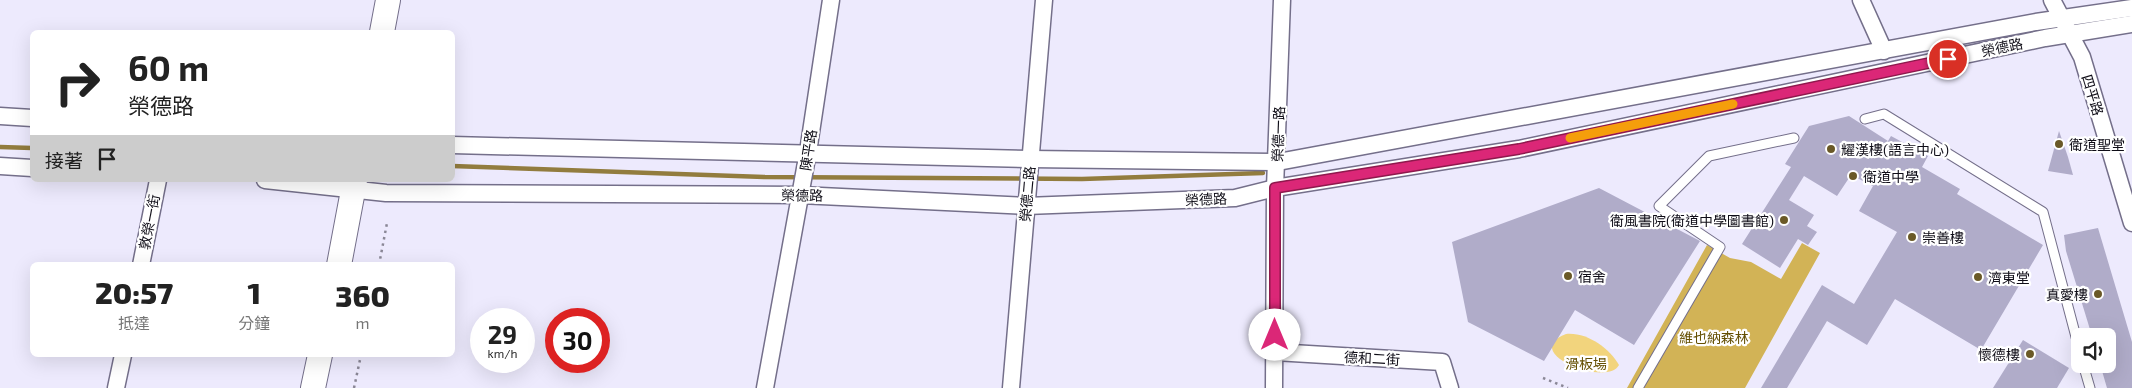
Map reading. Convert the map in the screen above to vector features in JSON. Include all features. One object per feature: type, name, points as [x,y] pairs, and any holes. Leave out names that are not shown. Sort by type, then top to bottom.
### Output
[{"type":"street","points":[[369,30],[374,0]]},
{"type":"street","points":[[382,30],[388,0]]},
{"type":"street","name":"陳平路","points":[[765,388],[808,152],[831,0]]},
{"type":"street","name":"榮德二路","points":[[1011,388],[1044,0]]},
{"type":"street","name":"榮德一路","points":[[1274,388],[1275,188],[1278,162],[1282,0]]},
{"type":"street","points":[[1861,0],[1884,51]]},
{"type":"street","name":"四平路","points":[[2052,0],[2082,57],[2132,223]]},
{"type":"street","name":"榮德路","points":[[455,145],[808,152],[1030,159],[1278,162],[1884,51],[2132,8]]},
{"type":"street","name":"榮德路","points":[[306,182],[347,184],[386,193],[800,195],[1026,206],[1235,198],[1275,188],[1519,149],[2070,34],[2132,24]]},
{"type":"street","points":[[0,116],[30,118]]},
{"type":"street","points":[[0,166],[30,168]]},
{"type":"street","name":"敦榮一街","points":[[142,262],[158,182]]},
{"type":"street","points":[[326,262],[347,184]]},
{"type":"street","points":[[338,262],[347,184]]},
{"type":"street","name":"德和二街","points":[[1275,352],[1442,362],[1450,388]]},
{"type":"street","points":[[116,388],[123,357]]},
{"type":"street","points":[[302,388],[308,357]]},
{"type":"street","points":[[313,388],[320,357]]},
{"type":"lane","points":[[1865,119],[1884,114],[2043,212],[2074,328]]},
{"type":"lane","points":[[1638,388],[1720,247],[1659,206],[1710,156],[1794,138]]},
{"type":"lane","points":[[2086,373],[2090,388]]},
{"type":"path","points":[[380,262],[387,223]]},
{"type":"path","points":[[354,388],[361,357]]},
{"type":"path","points":[[1543,378],[1568,388]]},
{"type":"green space","name":"維也納森林","points":[[1802,243],[1820,253],[1745,388],[1627,388],[1707,245],[1730,258],[1751,262],[1781,279]]},
{"type":"green space","name":"滑板場","points":[[1566,334],[1582,336],[1597,342],[1619,365],[1611,371],[1599,372],[1584,370],[1570,365],[1559,358],[1552,350],[1554,341]]},
{"type":"building","points":[[1849,116],[1888,141],[1891,136],[1928,156],[1922,167],[1960,189],[1957,194],[2043,245],[1981,350],[1895,299],[1867,345],[1827,321],[1787,388],[1761,388],[1822,285],[1854,304],[1897,232],[1859,211],[1873,186],[1851,175],[1837,196],[1804,176],[1789,200],[1814,215],[1807,226],[1817,232],[1808,245],[1798,239],[1780,268],[1742,244],[1791,167],[1785,164],[1809,126]]},
{"type":"building","name":"衛道聖堂","points":[[2059,131],[2068,157],[2073,175],[2048,171]]},
{"type":"building","name":"宿舍","points":[[1599,188],[1700,241],[1634,345],[1575,310],[1544,361],[1468,322],[1452,242]]},
{"type":"building","name":"真愛樓","points":[[2098,228],[2132,342],[2132,388],[2107,388],[2103,373],[2116,373],[2116,328],[2090,328],[2066,251],[2064,235]]},
{"type":"building","name":"懷德樓","points":[[2023,340],[2069,368],[2057,388],[1993,388]]},
{"type":"waterway","points":[[0,147],[30,148]]},
{"type":"waterway","points":[[455,166],[765,177],[1082,179],[1263,173]]},
{"type":"slow traffic","points":[[1570,138],[1733,104]]},
{"type":"place","name":"衛道聖堂","points":[[2059,144]]},
{"type":"place","name":"耀漢樓(語言中心)","points":[[1831,149]]},
{"type":"place","name":"衛道中學","points":[[1853,176]]},
{"type":"place","name":"衛風書院(衛道中學圖書館)","points":[[1784,220]]},
{"type":"place","name":"崇善樓","points":[[1912,237]]},
{"type":"place","name":"宿舍","points":[[1568,276]]},
{"type":"place","name":"濟東堂","points":[[1978,277]]},
{"type":"place","name":"真愛樓","points":[[2098,294]]},
{"type":"place","name":"懷德樓","points":[[2030,354]]},
{"type":"route","points":[[1275,335],[1275,188],[1519,149],[1948,59]]}]
